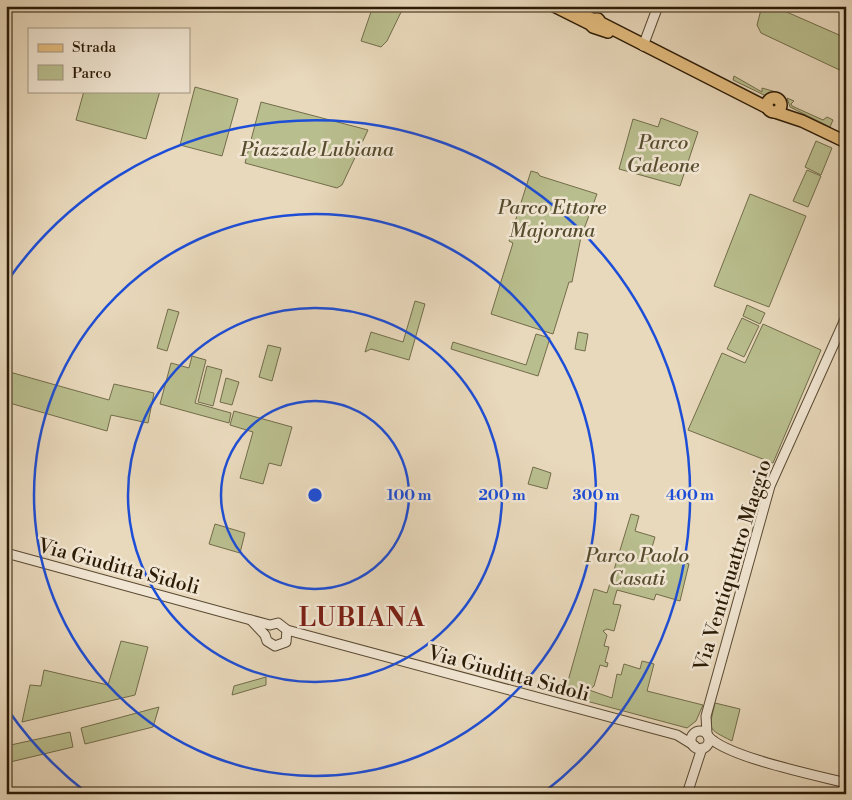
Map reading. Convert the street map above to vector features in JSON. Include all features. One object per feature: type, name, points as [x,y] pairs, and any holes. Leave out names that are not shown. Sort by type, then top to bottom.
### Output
[{"type":"main road","points":[[554,6],[774,106],[846,142]]},
{"type":"main road","points":[[565,6],[596,24]]},
{"type":"street","points":[[641,45],[658,6]]},
{"type":"street","name":"Via Ventiquattro Maggio","points":[[696,732],[706,716],[770,486],[846,318]]},
{"type":"street","name":"Via Giuditta Sidoli","points":[[6,553],[270,625],[278,623],[287,633],[304,634],[677,736],[699,747],[746,756],[846,783]]},
{"type":"street","name":"Via Giuditta Sidoli","points":[[251,620],[264,635],[266,641],[275,646],[283,644],[287,633]]},
{"type":"street","points":[[264,635],[270,625]]},
{"type":"street","name":"Via Ventiquattro Maggio","points":[[706,716],[708,735]]},
{"type":"street","points":[[696,732],[692,738],[699,747]]},
{"type":"street","name":"Via Giuditta Sidoli","points":[[677,736],[696,732],[708,735],[719,746],[746,756]]},
{"type":"street","points":[[699,747],[708,744],[708,735]]},
{"type":"street","points":[[688,794],[699,747]]},
{"type":"green space","points":[[373,6],[404,6],[387,41],[381,47],[361,41]]},
{"type":"green space","points":[[762,6],[773,6],[846,38],[846,73],[761,33],[757,25]]},
{"type":"green space","points":[[734,76],[762,92],[762,88],[776,92],[766,96],[733,80]]},
{"type":"green space","name":"Piazzale Lubiana","points":[[195,87],[238,99],[222,156],[180,145]]},
{"type":"green space","points":[[84,92],[160,92],[146,139],[76,120]]},
{"type":"green space","points":[[787,98],[794,101],[791,104],[792,106],[823,120],[827,117],[833,120],[830,127],[790,107]]},
{"type":"green space","name":"Piazzale Lubiana","points":[[261,102],[368,130],[342,185],[337,188],[245,163]]},
{"type":"green space","name":"Parco Galeone","points":[[661,118],[698,132],[680,186],[619,169],[633,119],[658,127]]},
{"type":"green space","points":[[816,141],[832,148],[821,175],[805,167]]},
{"type":"green space","points":[[807,170],[821,176],[808,207],[793,201]]},
{"type":"green space","name":"Parco Ettore Majorana","points":[[531,171],[538,173],[540,176],[597,194],[581,237],[572,282],[569,282],[553,334],[491,314],[513,243],[509,241]]},
{"type":"green space","points":[[750,194],[806,216],[769,307],[714,286]]},
{"type":"green space","points":[[415,301],[425,304],[409,360],[371,349],[365,352],[371,332],[403,342]]},
{"type":"green space","points":[[747,305],[765,313],[760,324],[743,316]]},
{"type":"green space","points":[[168,309],[179,312],[167,351],[157,348]]},
{"type":"green space","points":[[742,318],[759,326],[744,357],[727,349]]},
{"type":"green space","points":[[763,324],[821,350],[773,463],[688,430],[722,353],[745,363]]},
{"type":"green space","points":[[578,332],[588,334],[585,351],[575,349]]},
{"type":"green space","points":[[536,334],[550,338],[538,376],[451,349],[453,342],[526,365]]},
{"type":"green space","points":[[268,345],[281,348],[272,381],[259,377]]},
{"type":"green space","points":[[192,356],[206,360],[195,403],[231,413],[229,423],[160,404],[171,363],[189,368]]},
{"type":"green space","points":[[207,366],[222,370],[213,406],[198,402]]},
{"type":"green space","points":[[6,371],[109,400],[114,384],[154,393],[148,423],[111,415],[107,431],[6,402]]},
{"type":"green space","points":[[226,378],[239,382],[232,405],[220,402]]},
{"type":"green space","points":[[234,411],[292,427],[281,466],[269,463],[263,484],[240,478],[253,432],[230,425]]},
{"type":"green space","points":[[533,467],[551,473],[547,489],[528,484]]},
{"type":"green space","name":"Parco Paolo Casati","points":[[631,514],[639,516],[635,531],[655,537],[651,551],[689,564],[680,601],[656,594],[654,600],[617,590],[613,604],[621,605],[614,631],[607,629],[603,631],[607,635],[604,646],[609,647],[605,662],[608,663],[607,667],[600,665],[594,686],[589,690],[612,698],[617,674],[621,675],[624,664],[640,669],[642,661],[654,664],[647,691],[703,705],[696,721],[687,728],[564,695],[594,589],[607,593]]},
{"type":"green space","points":[[215,524],[245,533],[240,553],[209,544]]},
{"type":"green space","points":[[121,641],[148,647],[135,695],[22,722],[30,685],[41,686],[44,670],[108,685]]},
{"type":"green space","points":[[266,677],[266,685],[232,695],[234,686]]},
{"type":"green space","points":[[715,703],[740,709],[732,741],[712,727],[711,718]]},
{"type":"green space","points":[[159,707],[153,727],[85,744],[81,728]]},
{"type":"green space","points":[[70,732],[73,747],[6,763],[6,746]]},
{"type":"district","name":"LUBIANA","points":[[362,617]]}]
